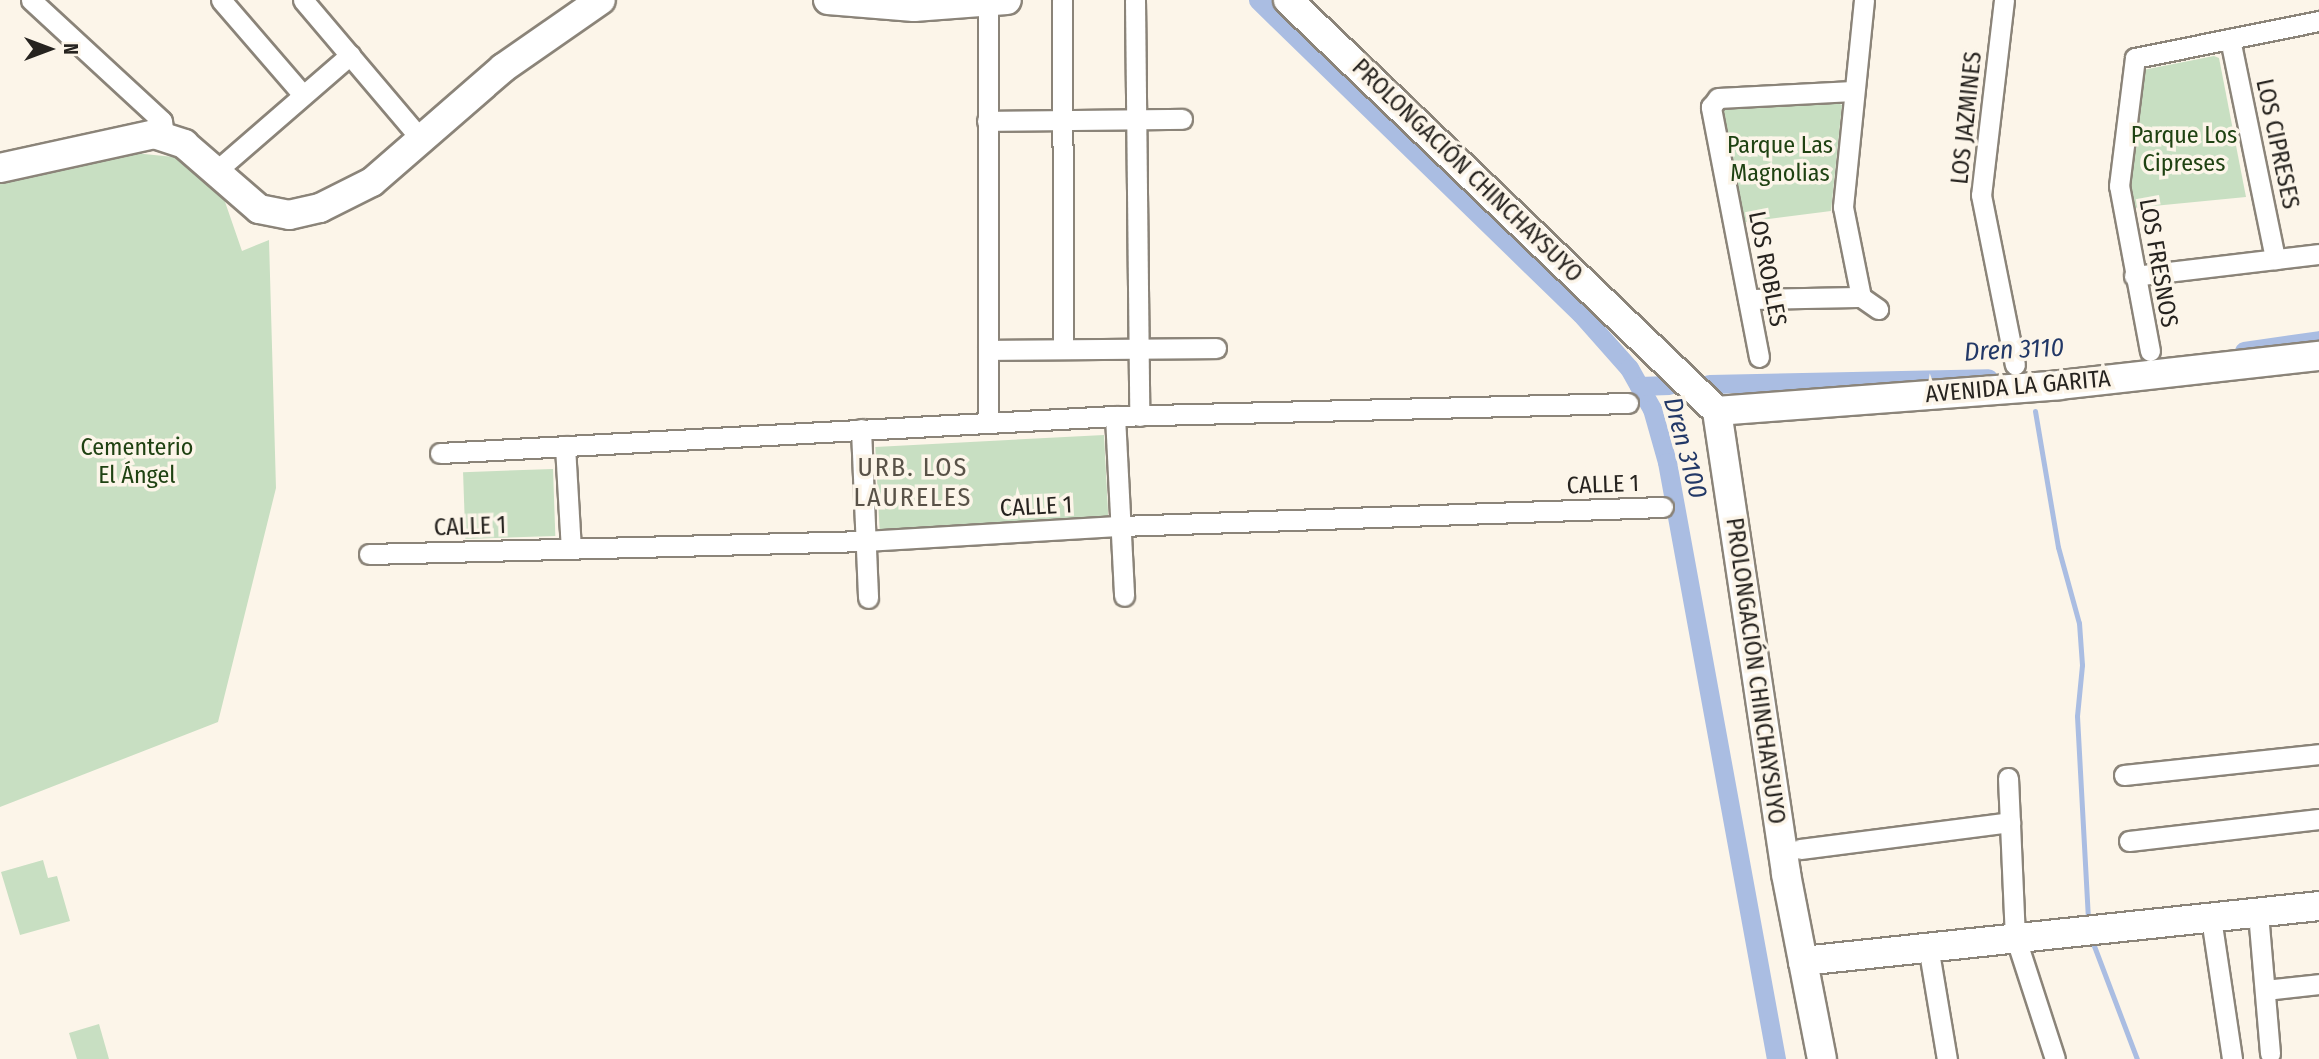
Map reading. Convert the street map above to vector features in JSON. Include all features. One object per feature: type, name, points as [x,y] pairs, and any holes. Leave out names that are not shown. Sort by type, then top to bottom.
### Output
[{"type":"street","points":[[31,0],[162,121],[164,136]]},
{"type":"street","points":[[221,0],[303,95]]},
{"type":"street","points":[[303,0],[421,138]]},
{"type":"street","points":[[0,168],[134,136],[164,136],[184,144],[259,209],[279,215],[304,212],[356,193],[503,68],[601,0]]},
{"type":"street","points":[[828,0],[914,7],[1007,0]]},
{"type":"street","points":[[1062,0],[1063,349]]},
{"type":"street","points":[[1135,0],[1139,416]]},
{"type":"street","name":"PROLONGACIÓN CHINCHAYSUYO","points":[[1288,0],[1717,411],[1786,874],[1822,1059]]},
{"type":"street","points":[[1861,297],[1843,207],[1864,0]]},
{"type":"street","name":"LOS JAZMINES","points":[[2004,0],[1982,195],[2015,365]]},
{"type":"street","points":[[976,1],[987,121],[988,422]]},
{"type":"street","points":[[2230,39],[2319,21]]},
{"type":"street","name":"LOS FRESNOS","points":[[2150,351],[2119,186],[2135,58],[2230,39]]},
{"type":"street","name":"LOS CIPRESES","points":[[2230,39],[2275,259]]},
{"type":"street","points":[[215,172],[350,55]]},
{"type":"street","name":"LOS ROBLES","points":[[1759,357],[1711,107],[1717,97],[1853,91]]},
{"type":"street","points":[[987,121],[1182,119]]},
{"type":"street","points":[[2134,276],[2319,254]]},
{"type":"street","points":[[1748,299],[1861,297],[1878,309]]},
{"type":"street","points":[[988,350],[1216,348]]},
{"type":"street","name":"AVENIDA LA GARITA","points":[[1717,411],[2059,385],[2319,356]]},
{"type":"street","points":[[440,453],[1115,416],[1628,403]]},
{"type":"street","points":[[1115,416],[1124,596]]},
{"type":"street","points":[[861,429],[869,598]]},
{"type":"street","points":[[565,446],[571,549]]},
{"type":"street","name":"CALLE 1","points":[[369,554],[866,541],[1121,526],[1663,507]]},
{"type":"street","points":[[2124,775],[2319,754]]},
{"type":"street","points":[[2008,778],[2015,936],[2054,1059]]},
{"type":"street","points":[[2129,841],[2319,820]]},
{"type":"street","points":[[1800,849],[2010,822]]},
{"type":"street","points":[[1803,961],[2319,905]]},
{"type":"street","points":[[2258,913],[2270,1053]]},
{"type":"street","points":[[2211,918],[2232,1059]]},
{"type":"street","points":[[1927,946],[1947,1059]]},
{"type":"street","points":[[2265,990],[2319,984]]},
{"type":"green space","name":"Parque Los Cipreses","points":[[2214,56],[2219,58],[2246,197],[2133,208],[2129,183],[2143,70]]},
{"type":"green space","name":"Parque Las Magnolias","points":[[1833,101],[1842,105],[1831,211],[1738,223],[1715,113],[1722,107]]},
{"type":"green space","name":"Cementerio El Ángel","points":[[134,153],[174,157],[223,196],[242,251],[269,240],[276,488],[218,722],[0,807],[0,184]]},
{"type":"green space","points":[[1104,435],[1109,521],[880,533],[875,447]]},
{"type":"green space","points":[[553,469],[555,536],[465,539],[463,472]]},
{"type":"green space","points":[[43,860],[48,878],[57,876],[70,921],[20,935],[1,872]]},
{"type":"green space","points":[[99,1024],[109,1059],[77,1059],[69,1033]]},
{"type":"waterway","name":"Dren 3100","points":[[1258,0],[1581,314],[1629,368],[1652,409],[1667,462],[1776,1059]]},
{"type":"waterway","name":"Dren 3110","points":[[2244,351],[2319,340]]},
{"type":"waterway","name":"Dren 3110","points":[[1709,384],[1988,378]]},
{"type":"waterway","name":"Dren 3110","points":[[1639,386],[1669,385]]},
{"type":"waterway","points":[[2035,411],[2058,547],[2079,623],[2082,665],[2077,716],[2088,921]]},
{"type":"waterway","points":[[2091,938],[2137,1059]]},
{"type":"district","name":"URB. LOS LAURELES","points":[[913,483]]}]
